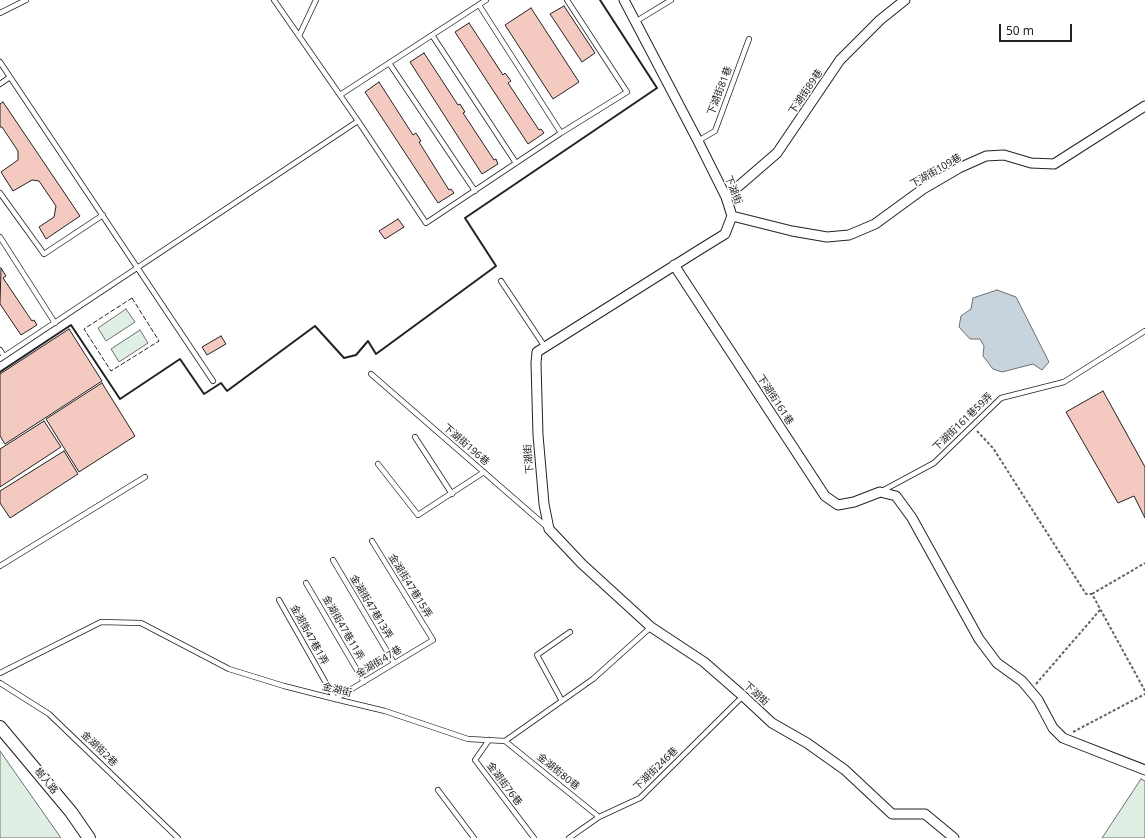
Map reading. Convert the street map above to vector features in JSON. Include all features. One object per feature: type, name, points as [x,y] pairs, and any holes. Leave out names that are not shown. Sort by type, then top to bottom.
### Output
[{"type":"street","name":"下湖街","points":[[624,0],[698,141],[726,197],[732,216],[725,234],[537,352],[538,435],[544,504],[549,529],[582,564],[651,627],[704,662],[772,723],[807,743],[845,770],[892,814],[925,814],[954,838]]},
{"type":"street","name":"下湖街89巷","points":[[726,197],[777,153],[840,60],[880,20],[905,0]]},
{"type":"street","name":"下湖街109巷","points":[[732,216],[792,231],[827,237],[849,235],[875,224],[923,189],[959,168],[986,156],[1004,154],[1030,163],[1054,164],[1145,106]]},
{"type":"street","name":"下湖街161巷","points":[[674,265],[824,496],[838,505],[854,502],[880,492]]},
{"type":"street","points":[[880,492],[896,496],[912,518],[979,639],[997,663],[1022,681],[1030,690],[1038,700],[1053,728],[1063,738],[1145,770]]},
{"type":"street","name":"樹人路","points":[[0,726],[71,812],[88,838]]},
{"type":"lane","points":[[0,13],[26,0]]},
{"type":"lane","points":[[274,0],[426,223],[627,92],[567,0]]},
{"type":"lane","points":[[299,36],[316,0]]},
{"type":"lane","points":[[340,95],[486,0]]},
{"type":"lane","points":[[635,22],[671,0]]},
{"type":"lane","points":[[479,4],[561,134]]},
{"type":"lane","points":[[432,35],[516,164]]},
{"type":"lane","name":"下湖街81巷","points":[[698,141],[715,131],[749,39]]},
{"type":"lane","points":[[0,62],[213,381]]},
{"type":"lane","points":[[389,63],[475,191]]},
{"type":"lane","points":[[0,84],[10,77]]},
{"type":"lane","points":[[0,350],[2,358],[358,122]]},
{"type":"lane","points":[[0,193],[44,254],[103,216]]},
{"type":"lane","points":[[0,237],[55,323]]},
{"type":"lane","points":[[501,281],[545,347]]},
{"type":"lane","name":"下湖街161巷59弄","points":[[880,492],[934,463],[1001,398],[1064,382],[1145,331]]},
{"type":"lane","name":"下湖街196巷","points":[[372,374],[549,529]]},
{"type":"lane","points":[[415,438],[452,494]]},
{"type":"lane","points":[[378,464],[418,516],[484,472]]},
{"type":"lane","points":[[0,566],[145,477]]},
{"type":"lane","name":"金湖街47巷15弄","points":[[372,541],[433,640]]},
{"type":"lane","name":"金湖街47巷13弄","points":[[333,560],[394,663]]},
{"type":"lane","name":"金湖街47巷11弄","points":[[306,583],[364,682]]},
{"type":"lane","name":"金湖街47巷1弄","points":[[279,600],[335,699]]},
{"type":"lane","name":"金湖街","points":[[0,673],[101,622],[141,623],[229,669],[284,686],[385,711],[468,739],[506,741]]},
{"type":"lane","points":[[506,741],[593,679],[651,627]]},
{"type":"lane","points":[[562,701],[537,655],[570,632]]},
{"type":"lane","name":"金湖街47巷","points":[[335,699],[433,640]]},
{"type":"lane","name":"金湖街2巷","points":[[0,683],[49,714],[178,838]]},
{"type":"lane","name":"下湖街246巷","points":[[569,838],[599,817],[640,798],[743,696]]},
{"type":"lane","name":"金湖街76巷","points":[[489,740],[475,760],[534,838]]},
{"type":"lane","name":"金湖街80巷","points":[[506,741],[599,817]]},
{"type":"lane","points":[[438,790],[474,838]]},
{"type":"path","points":[[972,425],[993,448],[1086,594],[1092,594],[1145,563]]},
{"type":"path","points":[[1063,738],[1145,690],[1092,594]]},
{"type":"path","points":[[1030,690],[1100,609]]},
{"type":"green space","points":[[126,309],[135,322],[106,341],[98,328]]},
{"type":"green space","points":[[140,330],[148,343],[119,362],[111,349]]},
{"type":"green space","points":[[0,751],[61,838],[0,838]]},
{"type":"green space","points":[[1141,779],[1145,781],[1145,838],[1102,838]]},
{"type":"shaded area","points":[[997,290],[1016,297],[1049,362],[1042,370],[1033,364],[1002,372],[993,369],[983,356],[984,346],[980,339],[970,339],[959,327],[961,316],[971,309],[973,298]]},
{"type":"building","points":[[564,6],[595,53],[582,62],[550,14]]},
{"type":"building","points":[[531,8],[579,82],[553,99],[505,25]]},
{"type":"building","points":[[469,23],[503,75],[505,73],[511,81],[508,83],[539,130],[541,129],[544,133],[528,144],[455,32]]},
{"type":"building","points":[[424,53],[458,105],[460,104],[465,112],[463,113],[494,160],[496,159],[498,164],[482,174],[410,62]]},
{"type":"building","points":[[379,82],[413,135],[416,133],[421,141],[419,142],[449,190],[451,189],[454,193],[438,203],[365,92]]},
{"type":"building","points":[[3,102],[80,216],[46,239],[39,227],[54,217],[56,206],[39,181],[32,180],[13,191],[1,172],[18,160],[18,151],[2,127],[0,127],[0,104]]},
{"type":"building","points":[[398,219],[404,227],[385,239],[379,231]]},
{"type":"building","points":[[1,268],[6,276],[3,278],[32,321],[34,320],[37,325],[21,335],[0,304]]},
{"type":"building","points":[[69,329],[102,381],[5,444],[0,436],[0,374]]},
{"type":"building","points":[[221,336],[226,344],[207,355],[202,347]]},
{"type":"building","points":[[102,383],[135,436],[79,472],[46,419]]},
{"type":"building","points":[[1103,391],[1145,467],[1145,518],[1134,496],[1118,503],[1066,412]]},
{"type":"building","points":[[44,421],[61,447],[0,487],[0,449]]},
{"type":"building","points":[[64,451],[78,474],[10,518],[0,503],[0,491]]},
{"type":"fence","points":[[132,298],[159,341],[111,371],[84,329],[132,298]]},
{"type":"wall","points":[[0,372],[71,325],[120,399],[180,359],[204,394],[221,383],[227,391],[315,326],[344,358],[356,355],[368,341],[376,354],[496,266],[465,218],[657,88],[600,0]]}]
